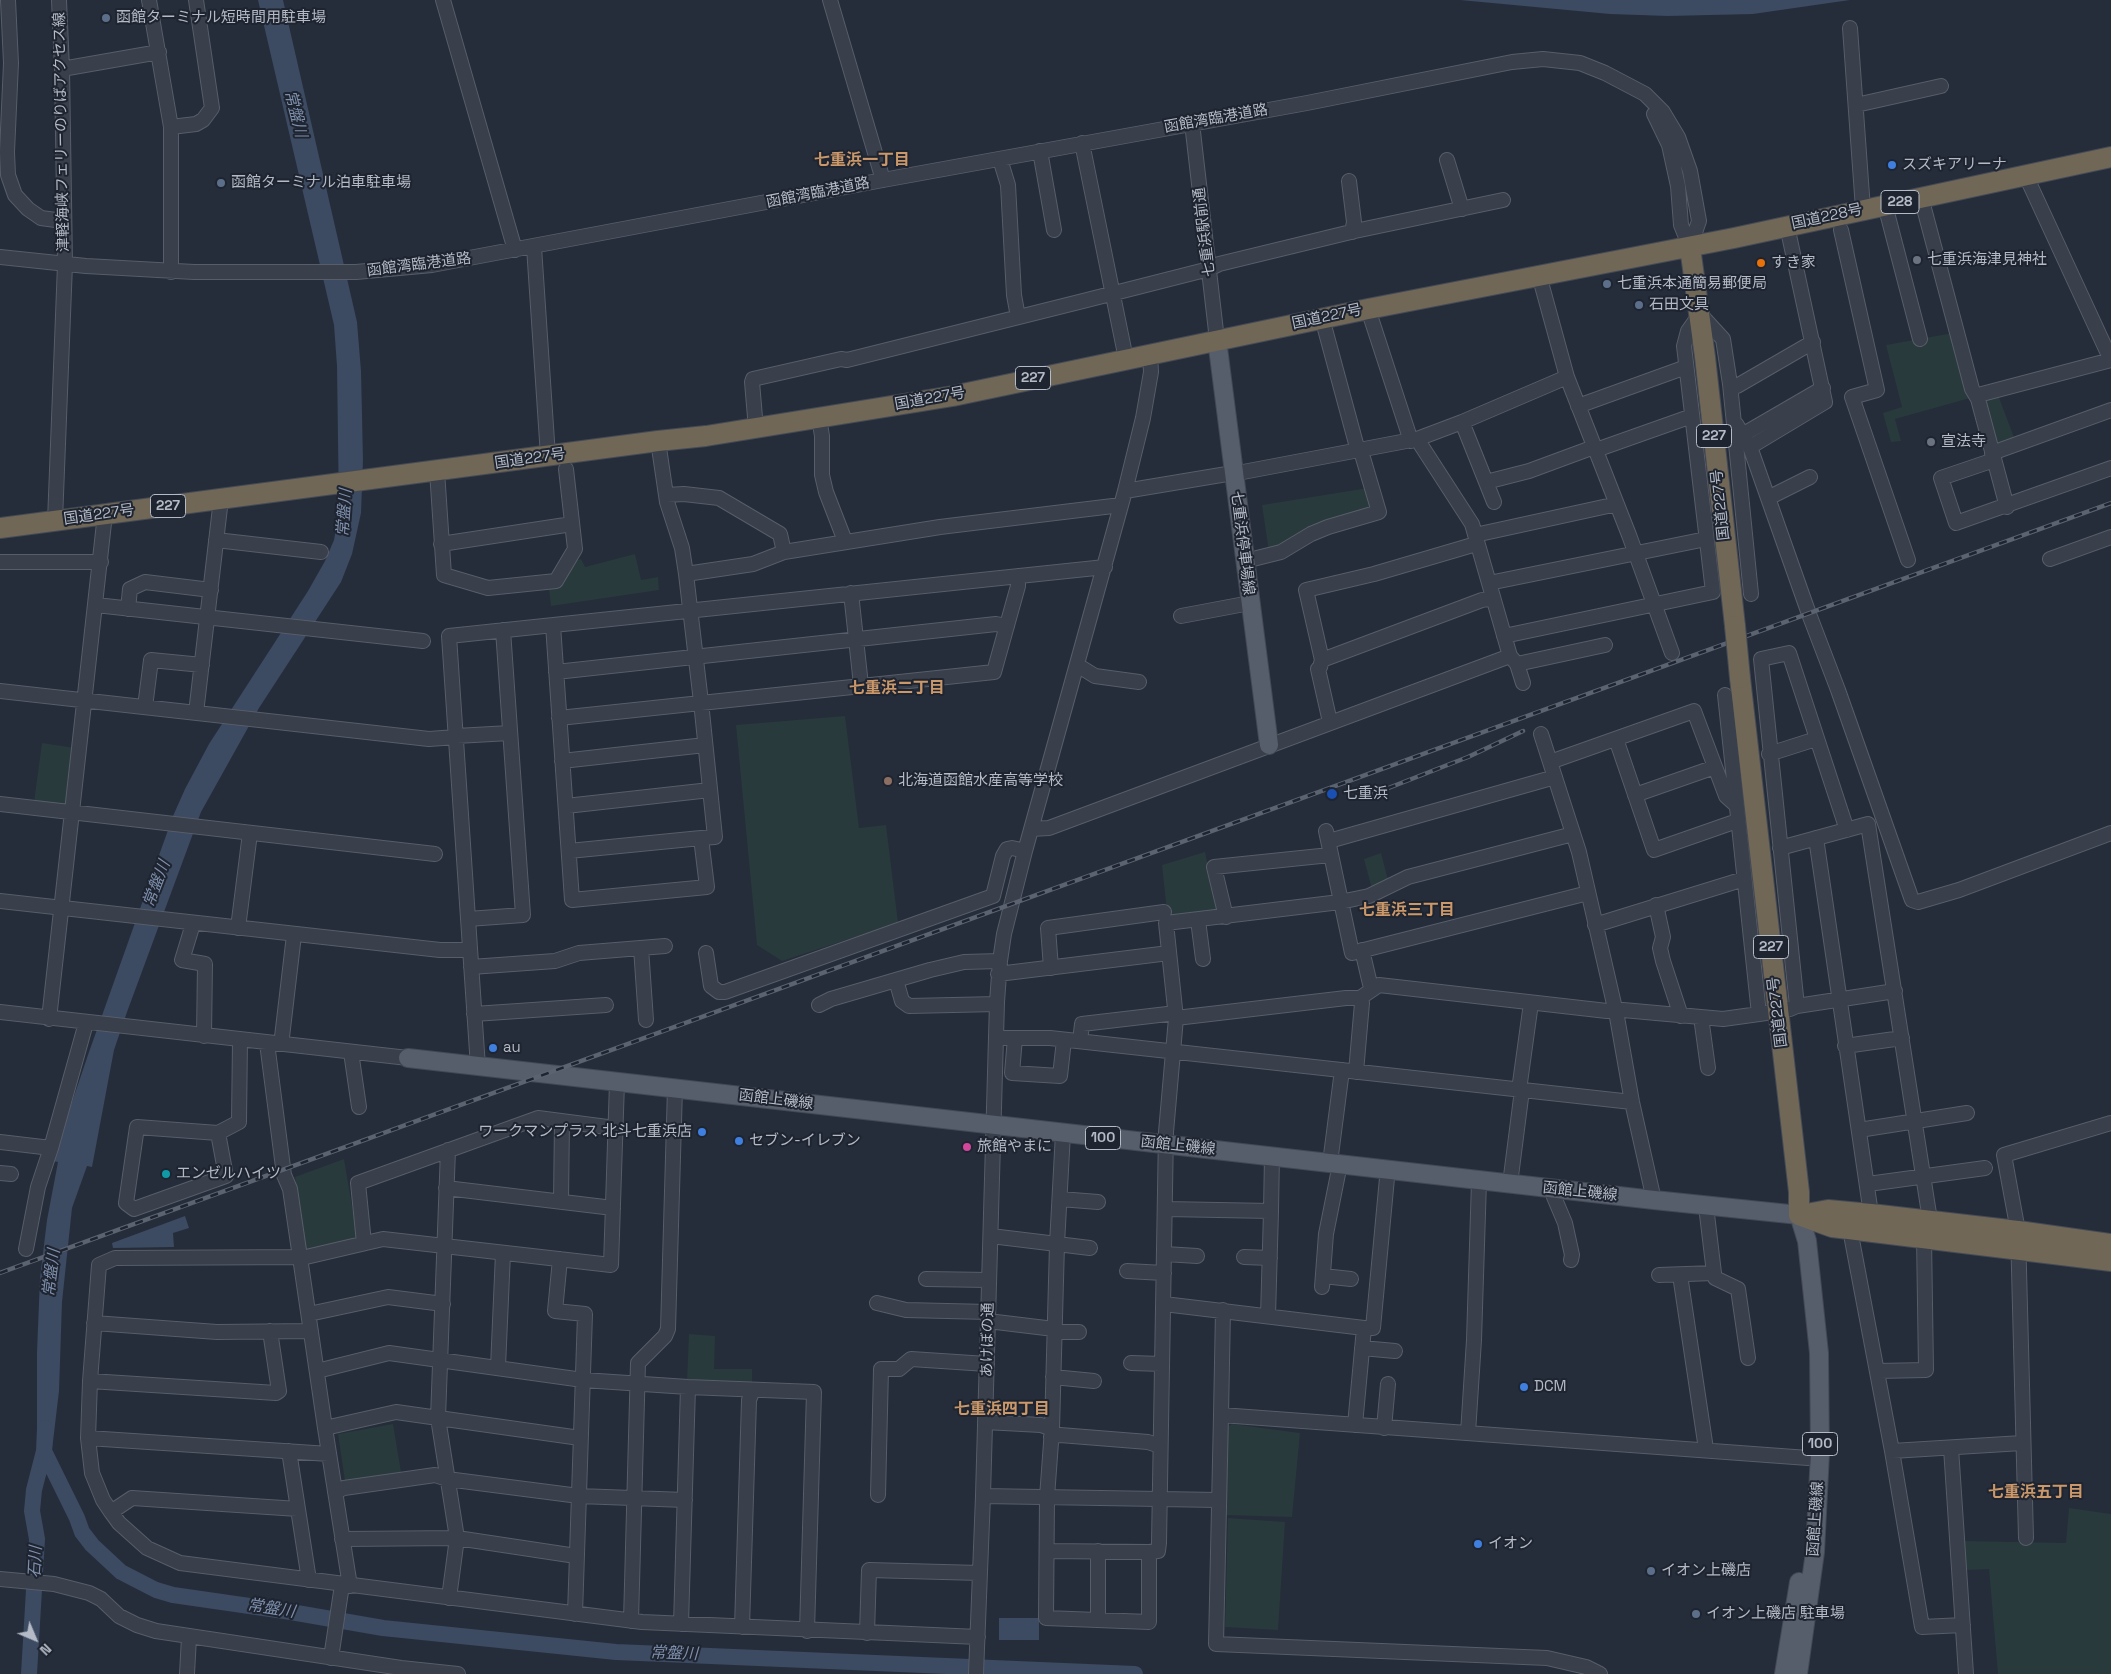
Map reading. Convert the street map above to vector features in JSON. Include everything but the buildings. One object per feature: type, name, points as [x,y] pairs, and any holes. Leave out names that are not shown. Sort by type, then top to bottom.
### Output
[{"type":"highway","name":"国道228号","points":[[1690,247],[2111,157]]},
{"type":"highway","name":"国道227号","points":[[0,528],[756,429],[953,396],[1322,318],[1690,247],[1700,314],[1799,1192],[1799,1215]]},
{"type":"highway","points":[[1799,1215],[1828,1210],[1871,1214],[1927,1229]]},
{"type":"highway","points":[[1799,1215],[1832,1227],[1927,1229],[2018,1240],[2111,1244]]},
{"type":"highway","points":[[2018,1240],[2111,1261]]},
{"type":"main road","name":"七重浜停車場線","points":[[1217,340],[1238,472],[1250,604],[1269,745]]},
{"type":"main road","name":"函館上磯線","points":[[408,1058],[541,1075],[675,1088],[1479,1181],[1799,1215]]},
{"type":"main road","name":"函館上磯線","points":[[1784,1674],[1806,1543],[1808,1357],[1798,1242],[1799,1215]]},
{"type":"main road","name":"函館上磯線","points":[[1798,1674],[1815,1552],[1820,1453],[1819,1353],[1807,1241],[1799,1215]]},
{"type":"street","points":[[8,0],[11,63],[7,152],[8,175],[15,195],[28,209],[41,218],[63,221]]},
{"type":"street","name":"津軽海峡フェリーのりばアクセス線","points":[[55,521],[65,264],[59,0]]},
{"type":"street","points":[[150,0],[172,127],[171,272]]},
{"type":"street","points":[[172,127],[196,124],[203,120],[212,108],[196,0]]},
{"type":"street","points":[[443,0],[514,250]]},
{"type":"street","points":[[830,0],[883,180]]},
{"type":"street","points":[[1850,28],[1863,209]]},
{"type":"street","points":[[62,69],[159,52]]},
{"type":"street","name":"函館湾臨港道路","points":[[0,257],[171,272],[356,272],[432,265],[1528,60],[1557,60],[1580,63],[1605,73],[1626,84],[1655,115],[1666,136],[1676,172],[1681,224],[1690,247]]},
{"type":"street","points":[[1856,105],[1941,86]]},
{"type":"street","name":"七重浜駅前通","points":[[1192,123],[1217,340]]},
{"type":"street","points":[[1082,143],[1126,358]]},
{"type":"street","points":[[1040,151],[1054,230]]},
{"type":"street","points":[[1000,159],[1008,185],[1014,295],[1018,317]]},
{"type":"street","points":[[1448,160],[1462,209]]},
{"type":"street","points":[[1978,399],[1982,394],[2111,360],[2026,176]]},
{"type":"street","points":[[1349,181],[1354,222],[1352,232]]},
{"type":"street","points":[[1921,197],[1972,389],[1978,399],[2006,506]]},
{"type":"street","points":[[756,429],[752,382],[754,379],[841,359],[847,360],[1209,269],[1219,264],[1352,232],[1503,200]]},
{"type":"street","points":[[1885,205],[1920,339]]},
{"type":"street","points":[[1750,447],[1826,402],[1787,226]]},
{"type":"street","points":[[1841,230],[1877,390],[1852,397],[1908,560]]},
{"type":"street","points":[[534,247],[548,456]]},
{"type":"street","points":[[1539,275],[1567,377],[1617,504],[1672,653]]},
{"type":"street","points":[[1368,309],[1414,440],[1469,518],[1504,636],[1523,683]]},
{"type":"street","points":[[1504,636],[1713,592],[1684,346],[1688,331],[1700,314],[1723,339],[1734,421],[1751,594]]},
{"type":"street","points":[[1253,559],[1281,552],[1311,534],[1328,527],[1379,512],[1322,318]]},
{"type":"street","points":[[1737,386],[1813,342]]},
{"type":"street","name":"あけぼの通","points":[[976,1674],[999,968],[1004,934],[1025,851],[1105,567],[1143,418],[1151,372],[1150,354]]},
{"type":"street","points":[[1578,406],[1686,367]]},
{"type":"street","points":[[686,574],[753,564],[784,552],[845,541],[1123,498],[1238,472],[1414,440],[1462,422],[1567,377]]},
{"type":"street","points":[[1749,431],[1823,388]]},
{"type":"street","points":[[2111,410],[1941,478],[1956,523],[2111,468]]},
{"type":"street","points":[[1486,482],[1529,471],[1692,416]]},
{"type":"street","points":[[819,418],[822,436],[822,475],[826,492],[845,541]]},
{"type":"street","points":[[1734,421],[1750,447],[1912,900],[1918,902],[1959,890],[2111,833]]},
{"type":"street","points":[[1462,422],[1494,502]]},
{"type":"street","points":[[569,851],[715,836],[686,574],[682,548],[666,495],[658,441]]},
{"type":"street","points":[[437,471],[444,575],[488,588],[556,581],[576,549],[566,469]]},
{"type":"street","points":[[1768,498],[1810,477]]},
{"type":"street","points":[[666,495],[684,494],[719,498],[780,534],[784,552]]},
{"type":"street","points":[[196,713],[221,499]]},
{"type":"street","points":[[1330,722],[1318,669],[1322,660],[1306,590],[1374,574],[1476,539],[1617,504]]},
{"type":"street","points":[[49,1018],[105,514]]},
{"type":"street","points":[[441,544],[572,524]]},
{"type":"street","points":[[2050,559],[2111,537]]},
{"type":"street","points":[[1489,584],[1706,539]]},
{"type":"street","points":[[216,540],[321,552]]},
{"type":"street","points":[[0,562],[101,562]]},
{"type":"street","points":[[478,1067],[449,636],[1105,567]]},
{"type":"street","points":[[558,718],[994,672],[1018,586],[1018,576]]},
{"type":"street","points":[[128,609],[130,589],[146,582],[211,590]]},
{"type":"street","points":[[851,593],[861,685]]},
{"type":"street","points":[[1322,660],[1482,600],[1493,598]]},
{"type":"street","points":[[1181,616],[1250,604]]},
{"type":"street","points":[[96,605],[423,641]]},
{"type":"street","points":[[556,672],[996,624],[1007,626]]},
{"type":"street","points":[[553,625],[572,900],[707,887],[701,838]]},
{"type":"street","points":[[468,919],[523,915],[503,630]]},
{"type":"street","points":[[1031,829],[1049,828],[1330,722],[1514,660],[1605,646]]},
{"type":"street","points":[[1778,1010],[1780,848],[1769,754],[1761,659],[1789,653],[1847,830]]},
{"type":"street","points":[[145,707],[151,660],[202,665]]},
{"type":"street","points":[[1082,668],[1096,676],[1139,682]]},
{"type":"street","points":[[0,691],[429,739],[510,733]]},
{"type":"street","points":[[1725,695],[1744,879],[1778,1010]]},
{"type":"street","points":[[1550,762],[1694,710],[1726,796],[1736,805]]},
{"type":"street","points":[[1541,734],[1573,834],[1588,893],[1615,1010],[1632,1102],[1654,1200]]},
{"type":"street","points":[[1616,739],[1654,850],[1737,821]]},
{"type":"street","points":[[1769,754],[1816,739]]},
{"type":"street","points":[[562,761],[705,745]]},
{"type":"street","points":[[1635,795],[1714,767]]},
{"type":"street","points":[[1226,917],[1214,866],[1328,842],[1555,777]]},
{"type":"street","points":[[566,806],[710,790]]},
{"type":"street","points":[[0,804],[435,854]]},
{"type":"street","points":[[1780,848],[1868,824],[1924,1178],[1927,1229],[1926,1370],[1877,1371]]},
{"type":"street","points":[[238,928],[250,833]]},
{"type":"street","points":[[1047,1551],[1158,1551],[1166,1132],[1176,1016],[1166,923],[1340,902],[1369,896],[1408,877],[1573,834]]},
{"type":"street","points":[[1816,838],[1871,1214]]},
{"type":"street","points":[[1328,842],[1352,952],[1588,893]]},
{"type":"street","points":[[706,953],[711,986],[719,992],[725,992],[992,896],[1003,856],[1007,849],[1012,848],[1025,851]]},
{"type":"street","points":[[1595,925],[1744,879]]},
{"type":"street","points":[[0,901],[294,935],[440,950],[470,950]]},
{"type":"street","points":[[1656,905],[1663,937],[1660,948],[1681,1016]]},
{"type":"street","points":[[1050,968],[1048,928],[1164,912]]},
{"type":"street","points":[[1198,920],[1202,959]]},
{"type":"street","points":[[193,924],[182,960],[205,964],[204,1036]]},
{"type":"street","points":[[282,1037],[294,935]]},
{"type":"street","points":[[471,967],[555,961],[579,953],[665,946]]},
{"type":"street","points":[[641,948],[646,1020]]},
{"type":"street","points":[[1362,950],[1370,984],[1373,989]]},
{"type":"street","points":[[818,1005],[896,980],[964,962],[999,968],[1050,968],[1169,953]]},
{"type":"street","points":[[896,980],[902,1001],[909,1006],[997,1004]]},
{"type":"street","points":[[1080,1042],[1082,1024],[1360,998],[1379,985],[1531,1003],[1723,1019],[1894,991]]},
{"type":"street","points":[[1351,1279],[1322,1282],[1335,1164],[1349,1071],[1362,1003],[1360,998]]},
{"type":"street","points":[[1510,1184],[1531,1003]]},
{"type":"street","points":[[474,1014],[606,1005]]},
{"type":"street","points":[[0,1012],[408,1058]]},
{"type":"street","points":[[1701,1017],[1708,1068]]},
{"type":"street","points":[[26,1249],[35,1198],[91,1023]]},
{"type":"street","points":[[996,1038],[1064,1040],[1632,1102]]},
{"type":"street","points":[[1015,1038],[1012,1072],[1060,1076],[1064,1040]]},
{"type":"street","points":[[1845,1046],[1902,1038]]},
{"type":"street","points":[[218,1133],[226,1176],[134,1209],[126,1203],[137,1127],[218,1133],[239,1122],[240,1040]]},
{"type":"street","points":[[267,1043],[284,1175],[290,1189],[301,1258],[342,1539],[346,1585],[340,1599],[331,1658]]},
{"type":"street","points":[[351,1052],[359,1107]]},
{"type":"street","points":[[617,1082],[611,1265],[383,1239],[301,1258],[115,1258],[99,1265],[90,1381],[88,1438],[92,1472],[103,1500],[119,1523],[147,1548],[180,1562],[631,1621],[867,1633],[977,1641]]},
{"type":"street","points":[[631,1621],[638,1363],[665,1336],[668,1329],[675,1088]]},
{"type":"street","points":[[1859,1130],[1967,1113]]},
{"type":"street","points":[[364,1243],[358,1183],[538,1118],[615,1128]]},
{"type":"street","points":[[561,1202],[562,1121]]},
{"type":"street","points":[[2026,1538],[2018,1240],[2004,1155],[2111,1123]]},
{"type":"street","points":[[1064,1133],[1057,1244],[1052,1433],[1048,1497],[1046,1618],[1149,1622],[1150,1552]]},
{"type":"street","points":[[0,1142],[51,1148]]},
{"type":"street","points":[[448,1150],[438,1418],[456,1538],[450,1598]]},
{"type":"street","points":[[1268,1316],[1272,1156]]},
{"type":"street","points":[[1868,1184],[1924,1178],[1985,1168]]},
{"type":"street","points":[[1164,1304],[1372,1328],[1387,1178]]},
{"type":"street","points":[[1468,1433],[1474,1340],[1479,1181]]},
{"type":"street","points":[[446,1188],[613,1208]]},
{"type":"street","points":[[1554,1197],[1565,1223],[1572,1255],[1571,1260]]},
{"type":"street","points":[[1060,1199],[1098,1202]]},
{"type":"street","points":[[1706,1206],[1715,1278],[1738,1289],[1748,1358]]},
{"type":"street","points":[[1166,1209],[1271,1212]]},
{"type":"street","points":[[991,1236],[1090,1248]]},
{"type":"street","points":[[1852,1240],[1892,1451],[1922,1627],[1962,1625]]},
{"type":"street","points":[[498,1368],[503,1253]]},
{"type":"street","points":[[1165,1254],[1197,1256]]},
{"type":"street","points":[[1244,1257],[1270,1258]]},
{"type":"street","points":[[560,1260],[555,1312],[585,1314],[575,1614]]},
{"type":"street","points":[[1126,1271],[1164,1273]]},
{"type":"street","points":[[1659,1275],[1714,1273]]},
{"type":"street","points":[[1680,1275],[1706,1449]]},
{"type":"street","points":[[926,1279],[989,1280]]},
{"type":"street","points":[[309,1314],[388,1297],[443,1304]]},
{"type":"street","points":[[877,1303],[906,1310],[988,1317],[1054,1331],[1079,1332]]},
{"type":"street","points":[[1224,1310],[1216,1644],[1547,1658],[1586,1667],[1600,1674]]},
{"type":"street","points":[[94,1323],[217,1332],[311,1330]]},
{"type":"street","points":[[1355,1425],[1364,1328]]},
{"type":"street","points":[[90,1381],[276,1393],[280,1391],[270,1331]]},
{"type":"street","points":[[1362,1348],[1396,1351]]},
{"type":"street","points":[[317,1371],[389,1353],[583,1380],[688,1387],[814,1392],[807,1631]]},
{"type":"street","points":[[878,1495],[880,1369],[899,1369],[911,1359],[987,1364]]},
{"type":"street","points":[[1131,1363],[1162,1364]]},
{"type":"street","points":[[1053,1377],[1094,1381]]},
{"type":"street","points":[[1384,1428],[1388,1384]]},
{"type":"street","points":[[681,1624],[688,1387]]},
{"type":"street","points":[[742,1627],[749,1400],[752,1390]]},
{"type":"street","points":[[325,1428],[396,1412],[580,1438]]},
{"type":"street","points":[[1221,1415],[1384,1428],[1706,1449],[1808,1458]]},
{"type":"street","points":[[985,1422],[1041,1425],[1052,1433],[1060,1435],[1148,1442],[1160,1446]]},
{"type":"street","points":[[88,1438],[329,1454]]},
{"type":"street","points":[[1892,1451],[2022,1443]]},
{"type":"street","points":[[1951,1448],[1966,1674]]},
{"type":"street","points":[[289,1451],[309,1580]]},
{"type":"street","points":[[335,1492],[344,1488],[435,1475],[447,1479],[579,1496],[685,1500]]},
{"type":"street","points":[[983,1496],[1218,1500]]},
{"type":"street","points":[[111,1512],[132,1498],[298,1509]]},
{"type":"street","points":[[342,1539],[456,1538],[576,1556]]},
{"type":"street","points":[[1098,1551],[1098,1620]]},
{"type":"street","points":[[867,1633],[870,1570],[980,1572]]},
{"type":"street","points":[[5,1580],[54,1584],[89,1593],[101,1599],[119,1616],[156,1632],[331,1658],[458,1674]]},
{"type":"street","points":[[187,1674],[189,1637]]},
{"type":"shaded area","points":[[1953,333],[1970,398],[1895,419],[1901,441],[1891,442],[1883,413],[1902,407],[1886,345]]},
{"type":"shaded area","points":[[1998,395],[2015,440],[2003,444],[1995,440],[1985,403],[1988,398]]},
{"type":"shaded area","points":[[1368,488],[1375,510],[1269,552],[1262,505]]},
{"type":"shaded area","points":[[635,554],[641,580],[658,577],[659,590],[551,606],[549,589],[560,587],[574,561],[581,559],[585,567]]},
{"type":"shaded area","points":[[845,716],[859,828],[886,825],[898,923],[782,961],[757,945],[736,725]]},
{"type":"shaded area","points":[[42,743],[75,748],[66,807],[34,802]]},
{"type":"shaded area","points":[[1205,852],[1217,908],[1213,913],[1172,917],[1167,912],[1162,865]]},
{"type":"shaded area","points":[[1381,853],[1388,880],[1372,889],[1364,859]]},
{"type":"shaded area","points":[[344,1159],[357,1236],[352,1242],[307,1253],[295,1177]]},
{"type":"shaded area","points":[[689,1334],[715,1336],[714,1369],[752,1369],[752,1385],[687,1381]]},
{"type":"shaded area","points":[[393,1424],[401,1472],[345,1481],[338,1434]]},
{"type":"shaded area","points":[[1232,1424],[1300,1433],[1292,1517],[1225,1515],[1226,1428]]},
{"type":"shaded area","points":[[2069,1508],[2111,1514],[2111,1674],[1998,1674],[1989,1569],[1966,1570],[1964,1541],[2066,1543]]},
{"type":"shaded area","points":[[1228,1518],[1285,1522],[1278,1630],[1225,1627]]},
{"type":"water","points":[[258,0],[283,0],[357,322],[361,371],[363,460],[361,513],[352,554],[341,582],[259,708],[201,812],[127,1012],[114,1050],[92,1167],[87,1166],[72,1208],[62,1302],[59,1391],[52,1450],[37,1450],[37,1352],[40,1278],[47,1220],[58,1162],[52,1161],[173,816],[209,744],[308,591],[325,561],[334,540],[339,511],[337,366],[334,325]]},
{"type":"water","points":[[1460,0],[1850,0],[1753,14],[1668,16],[1610,14]]},
{"type":"water","points":[[185,1216],[189,1228],[173,1233],[174,1247],[113,1248],[112,1243]]},
{"type":"water","points":[[999,1618],[1039,1618],[1039,1640],[999,1640]]},
{"type":"waterway","name":"常盤川","points":[[45,1428],[44,1451],[82,1532],[92,1545],[121,1572],[156,1590],[173,1595],[291,1612],[383,1628],[616,1652],[1135,1674]]},
{"type":"waterway","name":"石川","points":[[29,1674],[37,1539],[32,1511],[34,1490],[44,1451]]},
{"type":"railway","points":[[0,1273],[2111,503]]},
{"type":"railway","points":[[1373,794],[1468,757],[1523,731]]},
{"type":"place","name":"函館ターミナル短時間用駐車場","points":[[106,18]]},
{"type":"place","name":"スズキアリーナ","points":[[1892,165]]},
{"type":"place","name":"函館ターミナル泊車駐車場","points":[[221,183]]},
{"type":"place","name":"七重浜海津見神社","points":[[1917,260]]},
{"type":"place","name":"すき家","points":[[1761,263]]},
{"type":"place","name":"七重浜本通簡易郵便局","points":[[1607,284]]},
{"type":"place","name":"石田文具","points":[[1639,305]]},
{"type":"place","name":"宣法寺","points":[[1931,442]]},
{"type":"place","name":"北海道函館水産高等学校","points":[[888,781]]},
{"type":"place","name":"七重浜","points":[[1332,794]]},
{"type":"place","name":"au","points":[[493,1048]]},
{"type":"place","name":"ワークマンプラス 北斗七重浜店","points":[[702,1132]]},
{"type":"place","name":"セブン-イレブン","points":[[739,1141]]},
{"type":"place","name":"旅館やまに","points":[[967,1147]]},
{"type":"place","name":"エンゼルハイツ","points":[[166,1174]]},
{"type":"place","name":"DCM","points":[[1524,1387]]},
{"type":"place","name":"イオン","points":[[1478,1544]]},
{"type":"place","name":"イオン上磯店","points":[[1651,1571]]},
{"type":"place","name":"イオン上磯店 駐車場","points":[[1696,1614]]},
{"type":"district","name":"七重浜一丁目","points":[[862,161]]},
{"type":"district","name":"七重浜二丁目","points":[[897,689]]},
{"type":"district","name":"七重浜三丁目","points":[[1407,911]]},
{"type":"district","name":"七重浜四丁目","points":[[1002,1410]]},
{"type":"district","name":"七重浜五丁目","points":[[2036,1493]]}]
